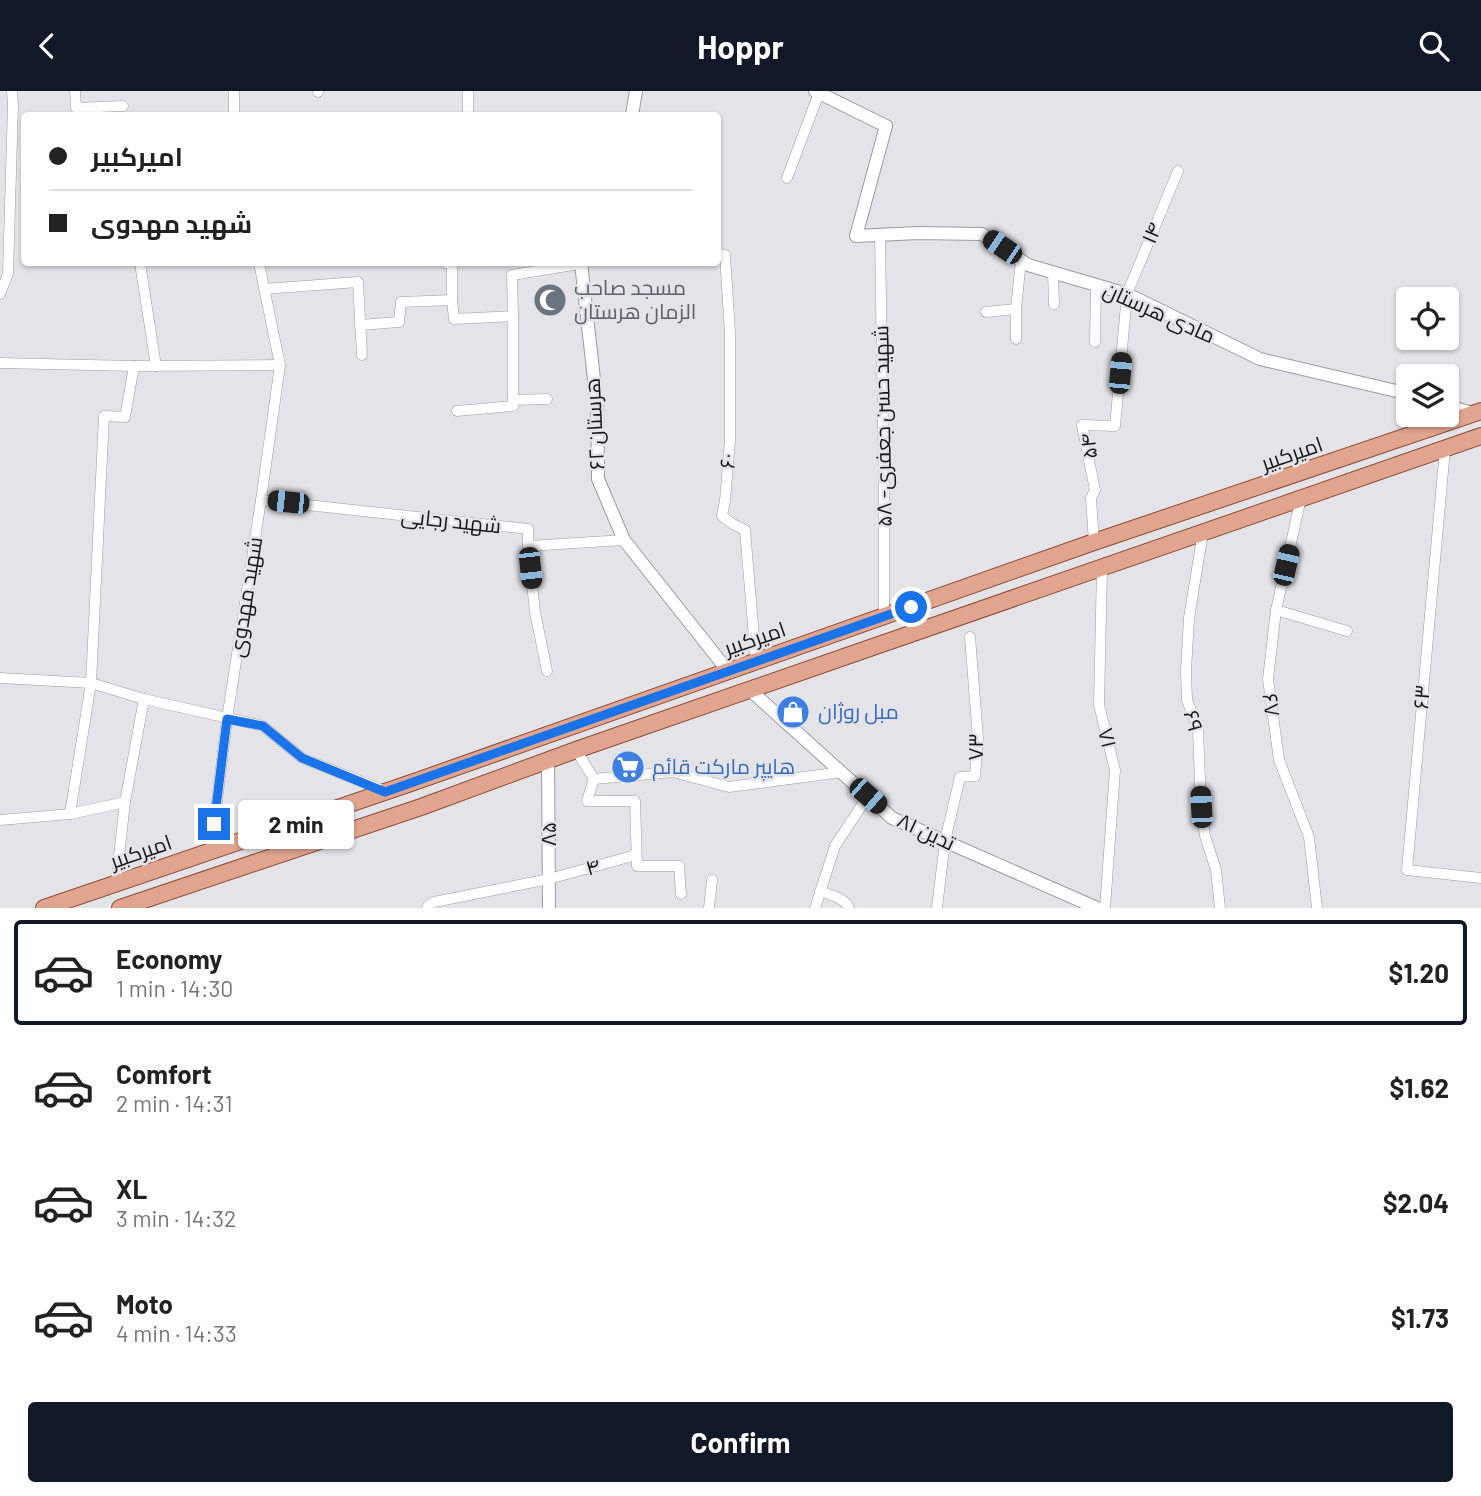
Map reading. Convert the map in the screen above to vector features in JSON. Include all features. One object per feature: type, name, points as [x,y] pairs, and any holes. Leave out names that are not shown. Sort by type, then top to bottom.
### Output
[{"type":"main road","name":"امیرکبیر","points":[[44,908],[443,772],[1094,542],[1477,412]]},
{"type":"main road","points":[[120,908],[421,807],[548,759],[1481,436]]},
{"type":"main road","points":[[1346,457],[1354,480]]},
{"type":"main road","points":[[443,772],[451,796]]},
{"type":"main road","points":[[414,782],[421,807]]},
{"type":"street","points":[[0,294],[8,274],[12,91]]},
{"type":"street","points":[[75,91],[76,108],[123,106]]},
{"type":"street","points":[[233,91],[234,112]]},
{"type":"street","points":[[468,91],[468,112]]},
{"type":"street","points":[[632,112],[636,91]]},
{"type":"street","points":[[787,178],[817,92],[886,126],[856,236],[880,236]]},
{"type":"street","name":"۱۴","points":[[1126,294],[1178,171]]},
{"type":"street","name":"مادی هرستان","points":[[880,236],[918,233],[982,234],[1028,265],[1126,294],[1260,359],[1396,391]]},
{"type":"street","name":"شهید حسن جعفری- ۵۸","points":[[880,236],[884,616]]},
{"type":"street","name":"۶۰","points":[[721,254],[725,255],[730,333],[730,440],[722,516],[745,530],[756,661]]},
{"type":"street","points":[[1016,339],[1021,260]]},
{"type":"street","points":[[140,266],[156,366]]},
{"type":"street","name":"شهید مهدوی","points":[[211,850],[227,719],[280,365],[260,266]]},
{"type":"street","points":[[452,266],[454,319],[513,316]]},
{"type":"street","points":[[457,411],[513,406],[512,275],[566,266]]},
{"type":"street","name":"هرستان ۶۲","points":[[584,266],[597,406],[598,479],[624,540],[728,671]]},
{"type":"street","points":[[1053,272],[1054,304]]},
{"type":"street","points":[[264,289],[358,282],[362,355]]},
{"type":"street","points":[[1095,342],[1096,285]]},
{"type":"street","name":"۵۴","points":[[1094,542],[1091,498],[1095,490],[1082,425],[1115,426],[1126,294]]},
{"type":"street","points":[[360,325],[399,322],[401,302],[452,300]]},
{"type":"street","points":[[986,312],[1016,309]]},
{"type":"street","points":[[0,363],[280,365]]},
{"type":"street","points":[[70,814],[91,683],[104,416],[125,417],[134,366]]},
{"type":"street","points":[[513,400],[547,399]]},
{"type":"street","points":[[1459,408],[1477,412]]},
{"type":"street","name":"۶۳","points":[[1445,449],[1407,870],[1481,878]]},
{"type":"street","name":"۶۷","points":[[1301,498],[1276,610],[1268,679],[1279,760],[1309,837],[1317,908]]},
{"type":"street","name":"شهید رجایی","points":[[261,500],[528,529],[528,546],[624,540]]},
{"type":"street","name":"۶۹","points":[[1203,532],[1189,618],[1186,681],[1187,700],[1198,729],[1202,817],[1216,870],[1220,908]]},
{"type":"street","points":[[528,546],[535,612],[547,671]]},
{"type":"street","name":"۷۱","points":[[1102,568],[1099,705],[1115,770],[1105,908]]},
{"type":"street","points":[[1276,610],[1347,631]]},
{"type":"street","name":"۷۳","points":[[945,841],[960,777],[975,776],[978,739],[970,637]]},
{"type":"street","points":[[0,678],[91,683],[144,699],[263,726],[302,758],[385,792]]},
{"type":"street","name":"تدین ۸۱","points":[[750,689],[892,818],[1092,907]]},
{"type":"street","points":[[116,883],[125,802],[144,699]]},
{"type":"street","points":[[576,750],[594,779],[587,801],[635,801],[637,866],[679,866],[681,894]]},
{"type":"street","name":"۸۵","points":[[548,759],[549,908]]},
{"type":"street","points":[[594,779],[673,772],[729,787],[842,772]]},
{"type":"street","points":[[815,908],[835,846],[868,796]]},
{"type":"street","points":[[0,820],[70,814],[125,802]]},
{"type":"street","points":[[937,908],[945,841]]},
{"type":"street","name":"۴","points":[[427,908],[433,902],[549,879],[636,855]]},
{"type":"street","points":[[709,908],[712,880]]},
{"type":"street","points":[[820,891],[844,901],[849,908]]},
{"type":"place","name":"مسجد صاحب الزمان هرستان","points":[[550,300]]},
{"type":"place","name":"مبل روژان","points":[[793,712]]},
{"type":"place","name":"هایپر مارکت قائم","points":[[628,767]]},
{"type":"route","points":[[214,824],[227,719],[263,726],[302,758],[385,792],[911,607]]}]
